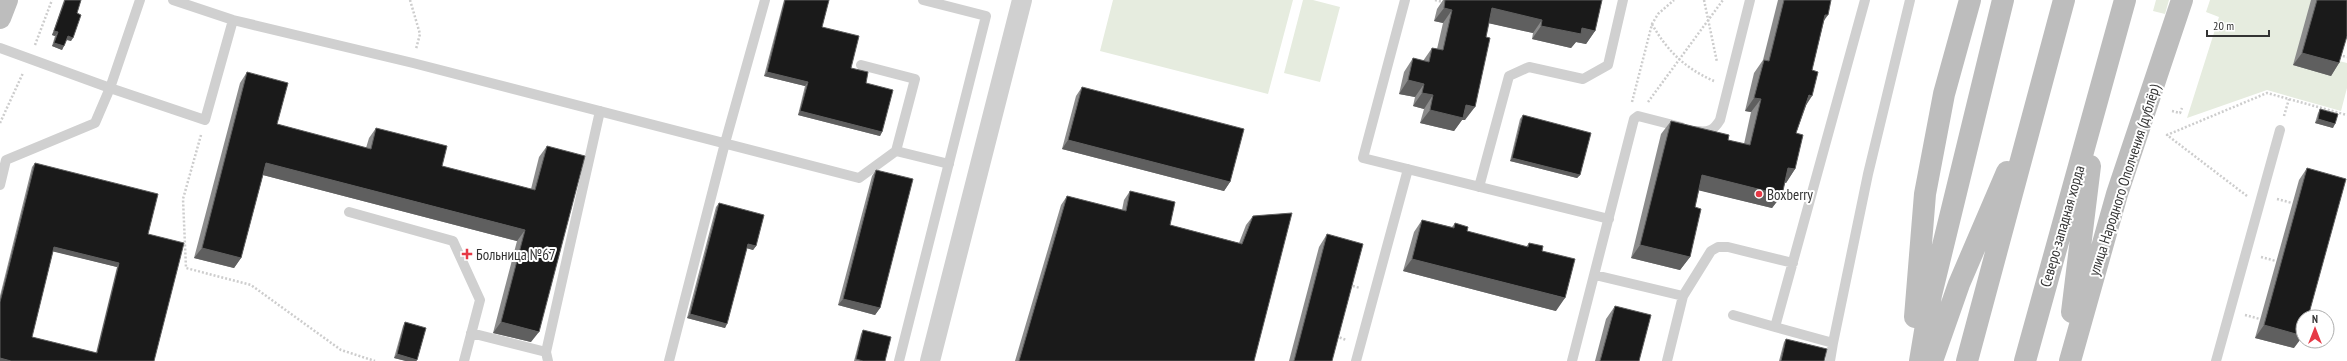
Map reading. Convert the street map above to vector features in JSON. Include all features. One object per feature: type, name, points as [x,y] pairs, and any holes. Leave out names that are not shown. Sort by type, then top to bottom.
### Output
[{"type":"main road","points":[[0,18],[7,0]]},
{"type":"main road","points":[[1913,361],[1925,194],[1944,94],[1970,0]]},
{"type":"main road","points":[[1920,361],[1931,295],[2003,0]]},
{"type":"main road","points":[[1967,361],[2064,0]]},
{"type":"main road","points":[[2066,361],[2099,92],[2125,0]]},
{"type":"main road","name":"улица Народного Ополчения (дублёр)","points":[[2070,361],[2117,194],[2182,0]]},
{"type":"main road","name":"Северо-западная хорда","points":[[2025,361],[2099,92]]},
{"type":"main road","points":[[1932,361],[1959,284],[1995,199],[2031,122]]},
{"type":"street","points":[[930,361],[1022,0]]},
{"type":"lane","points":[[0,185],[6,160],[95,123],[110,88],[140,0]]},
{"type":"lane","points":[[173,0],[233,20],[413,63],[859,178],[896,152],[915,79],[861,65]]},
{"type":"lane","points":[[669,361],[725,144],[765,0]]},
{"type":"lane","points":[[899,361],[986,16],[923,0]]},
{"type":"lane","points":[[1404,0],[1363,158],[1609,219]]},
{"type":"lane","points":[[1480,187],[1509,76],[1529,66],[1583,79],[1608,65],[1623,0]]},
{"type":"lane","points":[[1572,361],[1636,117],[1703,132],[1710,131],[1715,128],[1720,120],[1750,0]]},
{"type":"lane","points":[[1775,327],[1865,0]]},
{"type":"lane","points":[[1830,361],[1868,174],[1910,0]]},
{"type":"lane","points":[[0,48],[110,88],[205,120],[233,20]]},
{"type":"lane","points":[[471,334],[547,357],[600,111]]},
{"type":"lane","points":[[2216,361],[2280,130]]},
{"type":"lane","points":[[896,152],[949,164]]},
{"type":"lane","points":[[1356,361],[1408,170]]},
{"type":"lane","points":[[349,212],[453,241],[480,300],[464,361]]},
{"type":"lane","points":[[1667,361],[1683,296],[1711,251],[1718,247],[1728,247],[1793,263]]},
{"type":"lane","points":[[1595,275],[1683,296]]},
{"type":"lane","points":[[1734,315],[1833,343]]},
{"type":"path","points":[[0,123],[30,59],[52,0]]},
{"type":"path","points":[[410,0],[420,34],[413,63]]},
{"type":"path","points":[[1435,0],[1442,2]]},
{"type":"path","points":[[1636,117],[1632,102],[1652,24],[1658,14],[1674,0]]},
{"type":"path","points":[[1704,0],[1726,95]]},
{"type":"path","points":[[1636,117],[1723,0]]},
{"type":"path","points":[[1652,24],[1662,42],[1679,60],[1694,72],[1723,84]]},
{"type":"path","points":[[30,43],[35,45]]},
{"type":"path","points":[[2337,54],[2347,57]]},
{"type":"path","points":[[2259,206],[2167,135],[2267,93],[2347,115]]},
{"type":"path","points":[[2172,111],[2180,113],[2182,108]]},
{"type":"path","points":[[205,120],[183,199],[186,268],[251,285],[341,350],[375,361]]},
{"type":"path","points":[[2272,197],[2292,203]]},
{"type":"path","points":[[2256,255],[2276,261]]},
{"type":"shaded area","points":[[1113,0],[1293,0],[1268,94],[1100,51]]},
{"type":"shaded area","points":[[1303,0],[1313,0],[1340,7],[1320,82],[1284,73]]},
{"type":"shaded area","points":[[2156,0],[2169,0],[2165,14],[2153,11]]},
{"type":"shaded area","points":[[2210,0],[2311,0],[2335,60],[2347,63],[2347,88],[2341,111],[2267,90],[2187,118],[2219,17],[2206,12]]},
{"type":"building","points":[[65,0],[81,0],[77,13],[81,15],[73,38],[68,36],[64,46],[54,43],[58,32],[54,31]]},
{"type":"building","points":[[785,0],[829,0],[822,27],[859,36],[851,68],[868,72],[866,83],[893,90],[882,132],[800,111],[808,82],[767,72]]},
{"type":"building","points":[[1445,0],[1602,0],[1595,31],[1582,28],[1581,34],[1541,26],[1542,20],[1492,8],[1486,37],[1490,38],[1475,107],[1466,105],[1463,118],[1430,110],[1433,95],[1422,93],[1424,84],[1408,80],[1413,58],[1429,62],[1432,48],[1443,50],[1452,10],[1444,8]]},
{"type":"building","points":[[1784,0],[1831,0],[1828,15],[1825,15],[1812,70],[1818,72],[1812,96],[1809,95],[1796,133],[1803,135],[1795,169],[1788,168],[1782,195],[1702,175],[1695,207],[1701,209],[1690,257],[1640,245],[1671,121],[1729,135],[1728,140],[1750,145],[1761,99],[1754,98],[1764,60],[1769,61]]},
{"type":"building","points":[[2317,0],[2347,0],[2347,36],[2339,63],[2302,53]]},
{"type":"building","points":[[247,72],[288,83],[277,124],[371,149],[376,128],[447,146],[442,166],[535,190],[547,146],[585,156],[539,332],[501,322],[525,230],[266,163],[241,258],[202,248]]},
{"type":"building","points":[[1082,87],[1244,129],[1230,182],[1068,140]]},
{"type":"building","points":[[2320,109],[2338,114],[2335,124],[2318,119]]},
{"type":"building","points":[[1523,115],[1591,133],[1580,175],[1512,158]]},
{"type":"building","points":[[35,163],[158,194],[148,234],[184,243],[154,361],[11,361],[0,358],[0,302]],"holes":[[[54,247],[119,263],[97,353],[32,337]]]},
{"type":"building","points":[[2307,168],[2346,179],[2310,309],[2295,309],[2295,334],[2264,325]]},
{"type":"building","points":[[876,170],[913,179],[880,308],[843,299]]},
{"type":"building","points":[[1130,191],[1175,202],[1170,225],[1242,244],[1253,216],[1292,213],[1254,361],[1019,361],[1067,196],[1126,211]]},
{"type":"building","points":[[719,203],[764,215],[756,246],[748,244],[727,324],[690,314]]},
{"type":"building","points":[[1422,220],[1454,228],[1455,223],[1468,227],[1467,231],[1528,247],[1529,243],[1543,246],[1542,251],[1575,259],[1565,298],[1412,259]]},
{"type":"building","points":[[1327,234],[1363,244],[1332,361],[1294,361]]},
{"type":"building","points":[[1615,306],[1651,315],[1639,361],[1600,361]]},
{"type":"building","points":[[405,322],[426,328],[417,360],[397,354]]},
{"type":"building","points":[[863,330],[891,337],[885,361],[863,361],[856,359]]},
{"type":"building","points":[[1786,339],[1827,349],[1824,361],[1781,361]]},
{"type":"place","name":"Boxberry","points":[[1759,194]]},
{"type":"place","name":"Больница №67","points":[[467,254]]}]
